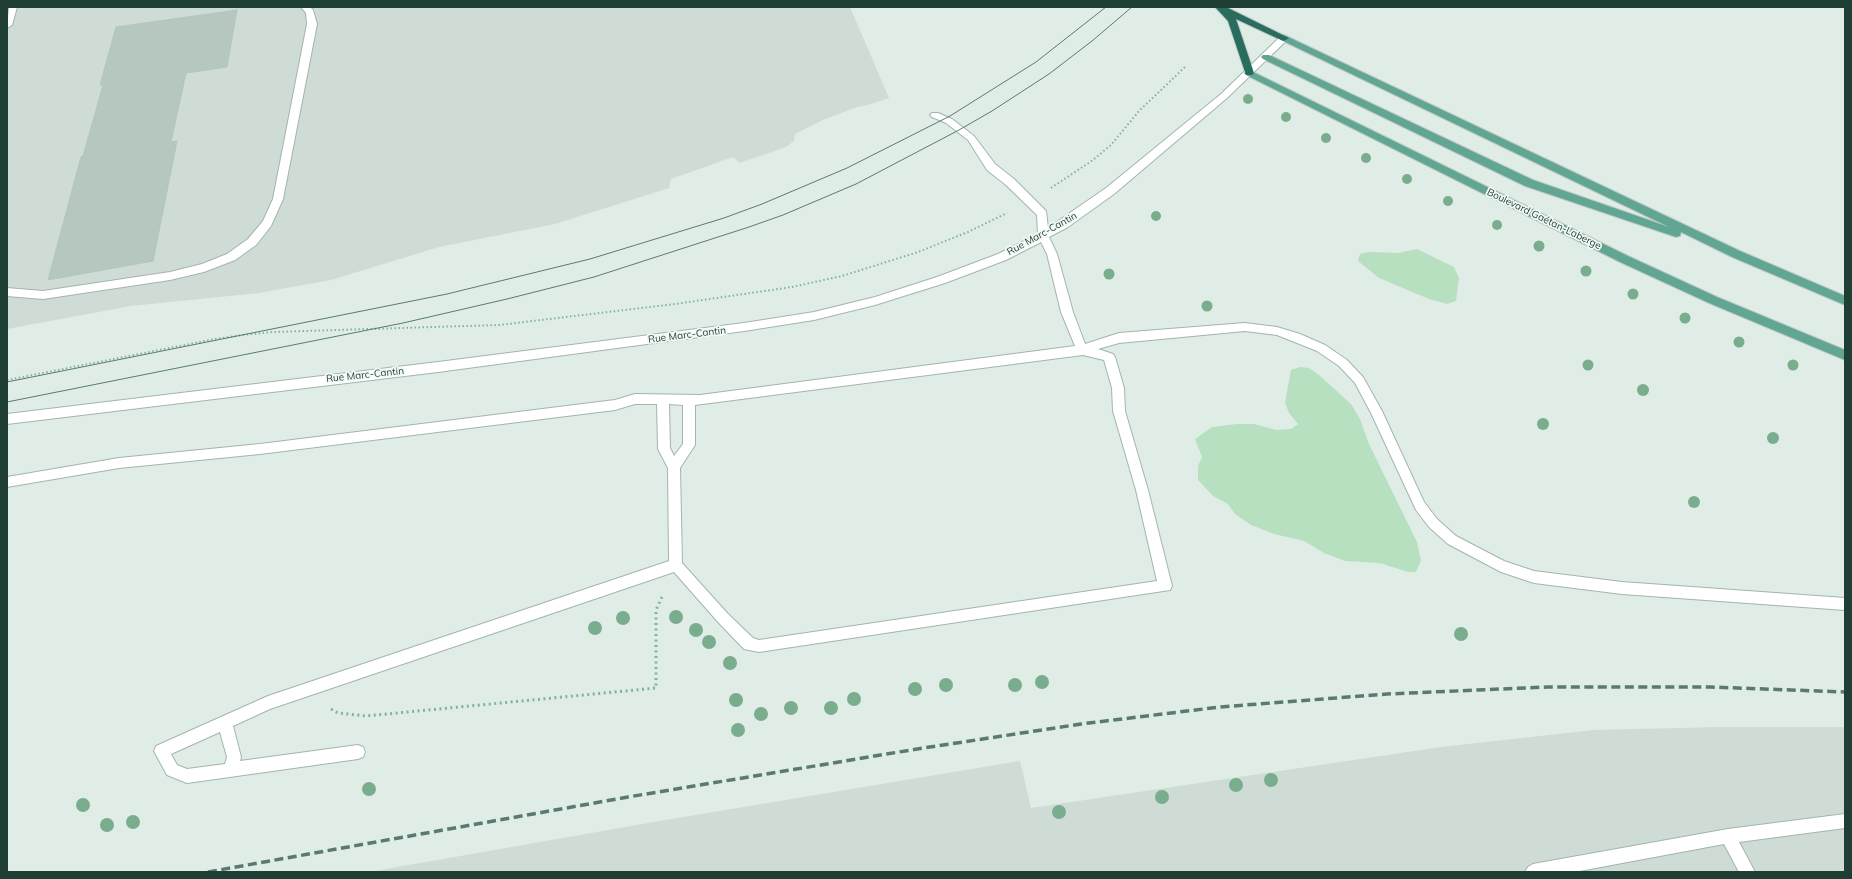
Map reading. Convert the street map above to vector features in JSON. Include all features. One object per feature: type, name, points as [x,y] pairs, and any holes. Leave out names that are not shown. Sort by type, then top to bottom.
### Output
[{"type":"highway","points":[[1219,7],[1284,38]]},
{"type":"highway","points":[[1219,7],[1232,20],[1249,73]]},
{"type":"main road","points":[[1284,38],[1736,254],[1845,301]]},
{"type":"main road","points":[[1266,57],[1529,183],[1736,254]]},
{"type":"main road","name":"Boulevard Gaétan-Laberge","points":[[1249,73],[1630,262],[1712,300],[1845,355]]},
{"type":"street","points":[[7,25],[14,7]]},
{"type":"street","points":[[7,292],[43,295],[170,276],[204,268],[231,257],[252,242],[267,223],[278,199],[312,24],[310,12],[305,7]]},
{"type":"street","name":"Rue Marc-Cantin","points":[[7,419],[438,367],[744,328],[845,309],[909,291],[1002,257],[1043,236],[1081,212],[1110,191],[1224,96],[1284,38]]},
{"type":"street","points":[[935,115],[949,121],[971,138],[991,166],[1010,182],[1042,214],[1043,236],[1052,254],[1066,312],[1082,350]]},
{"type":"street","points":[[7,482],[119,463],[260,449],[599,407],[615,405],[635,399],[663,398],[700,400],[1082,350],[1119,338],[1228,327],[1256,328],[1296,337],[1321,348],[1343,363],[1359,380],[1376,411],[1420,506],[1433,523],[1452,540],[1501,566],[1534,577],[1622,588],[1845,604]]},
{"type":"street","points":[[663,398],[664,449],[674,467],[676,565],[723,618],[753,646],[1165,586],[1142,490],[1119,411],[1118,388],[1109,357],[1082,350]]},
{"type":"street","points":[[674,467],[689,445],[689,399]]},
{"type":"street","points":[[358,752],[187,776],[172,770],[161,751],[268,703],[676,565]]},
{"type":"street","points":[[225,722],[234,757],[230,770]]},
{"type":"street","points":[[1533,872],[1728,836],[1845,820]]},
{"type":"street","points":[[1728,836],[1747,872]]},
{"type":"path","points":[[1050,190],[1093,160],[1111,145],[1132,118],[1185,67]]},
{"type":"path","points":[[7,380],[243,335],[272,332],[499,325],[675,304],[792,287],[848,274],[918,252],[974,230],[1009,212]]},
{"type":"path","points":[[327,706],[338,713],[366,716],[656,688],[656,610]]},
{"type":"shaded area","points":[[7,7],[850,7],[889,98],[857,107],[823,120],[795,134],[794,141],[786,147],[740,163],[733,157],[671,179],[669,188],[555,224],[439,247],[331,280],[259,293],[131,306],[7,329]]},
{"type":"shaded area","points":[[1720,727],[1845,727],[1845,872],[369,872],[671,819],[1020,761],[1031,808],[1441,747],[1594,730]]},
{"type":"green space","points":[[1417,249],[1454,267],[1459,278],[1456,301],[1447,304],[1429,299],[1379,278],[1358,261],[1360,254],[1369,252],[1398,253]]},
{"type":"green space","points":[[1300,367],[1309,368],[1319,375],[1351,404],[1360,419],[1369,444],[1417,542],[1421,560],[1416,572],[1408,572],[1380,563],[1345,561],[1324,553],[1304,541],[1274,534],[1251,525],[1235,514],[1228,504],[1213,496],[1198,480],[1198,466],[1202,457],[1195,439],[1212,427],[1237,424],[1254,424],[1276,430],[1291,429],[1298,424],[1289,413],[1285,403],[1291,370]]},
{"type":"building","points":[[237,10],[227,67],[186,73],[171,142],[177,141],[153,261],[48,280],[81,157],[83,156],[103,85],[100,85],[116,27]]},
{"type":"tram line","points":[[7,382],[447,294],[590,259],[724,218],[762,204],[847,168],[950,116],[1036,62],[1106,7]]},
{"type":"tram line","points":[[7,402],[403,323],[507,299],[594,277],[749,227],[783,215],[856,184],[959,130],[992,111],[1049,74],[1092,41],[1132,7]]},
{"type":"railway","points":[[208,872],[628,797],[917,749],[1081,724],[1220,707],[1387,694],[1547,687],[1710,687],[1845,692]]}]
